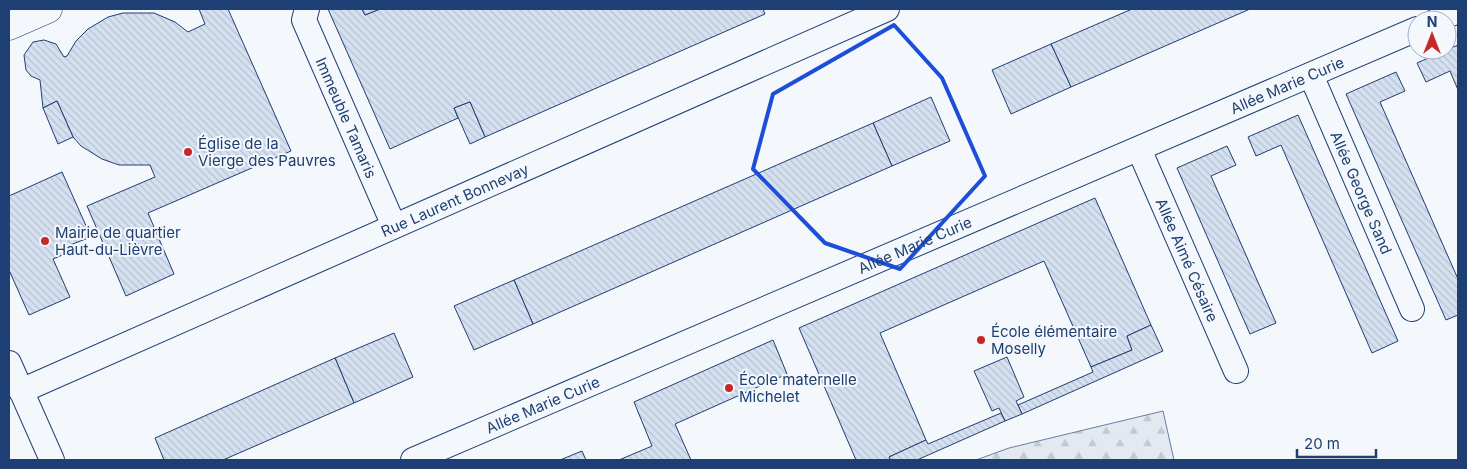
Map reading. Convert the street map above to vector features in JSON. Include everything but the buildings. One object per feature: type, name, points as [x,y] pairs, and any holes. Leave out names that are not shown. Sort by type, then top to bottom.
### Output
[{"type":"street","points":[[9,26],[48,9]]},
{"type":"street","name":"Immeuble Tamaris","points":[[308,9],[304,20],[394,226]]},
{"type":"street","name":"Rue Laurent Bonnevay","points":[[21,391],[887,9]]},
{"type":"street","name":"Allée Marie Curie","points":[[413,460],[1407,33]]},
{"type":"street","name":"Allée George Sand","points":[[1311,76],[1412,309]]},
{"type":"street","name":"Allée Aimé Césaire","points":[[1139,149],[1236,370]]},
{"type":"street","points":[[9,363],[52,460]]},
{"type":"highlighted area","points":[[894,25],[942,78],[985,176],[900,269],[825,243],[753,169],[773,94]]},
{"type":"green space","points":[[1163,411],[1174,460],[976,460],[1009,448]]},
{"type":"place","name":"Église de la Vierge des Pauvres","points":[[188,152]]},
{"type":"place","name":"Mairie de quartier Haut-du-Lièvre","points":[[45,241]]},
{"type":"place","name":"École élémentaire Moselly","points":[[981,340]]},
{"type":"place","name":"École maternelle Michelet","points":[[729,388]]}]
